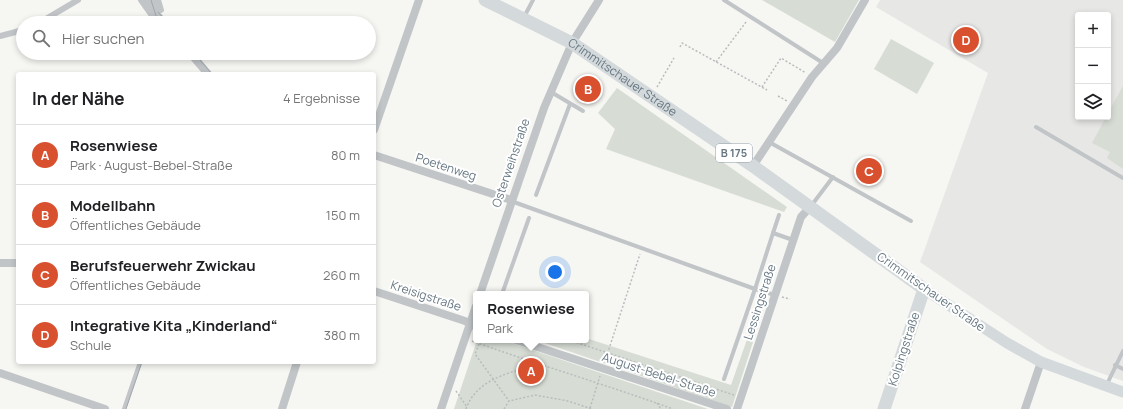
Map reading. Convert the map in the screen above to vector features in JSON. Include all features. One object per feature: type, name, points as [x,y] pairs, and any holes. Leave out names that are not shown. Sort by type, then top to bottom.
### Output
[{"type":"main road","name":"Crimmitschauer Straße","points":[[485,0],[572,43],[753,166],[924,289],[1007,343],[1041,362],[1123,392]]},
{"type":"main road","name":"Kolpingstraße","points":[[884,409],[924,289]]},
{"type":"street","points":[[51,16],[78,0]]},
{"type":"street","points":[[141,0],[157,14]]},
{"type":"street","points":[[146,0],[157,14]]},
{"type":"street","points":[[153,0],[157,14]]},
{"type":"street","points":[[157,14],[158,0]]},
{"type":"street","points":[[376,124],[419,0]]},
{"type":"street","name":"Osterweihstraße","points":[[481,291],[511,200],[544,108],[572,43],[599,0]]},
{"type":"street","points":[[753,166],[812,77],[837,48],[865,0]]},
{"type":"street","points":[[0,36],[16,32]]},
{"type":"street","points":[[196,60],[206,72]]},
{"type":"street","name":"Poetenweg","points":[[376,157],[511,200]]},
{"type":"street","name":"Lessingstraße","points":[[737,409],[801,217],[810,206]]},
{"type":"street","points":[[0,263],[16,263]]},
{"type":"street","name":"Kreisigstraße","points":[[376,293],[465,321],[473,326]]},
{"type":"street","points":[[442,409],[465,338],[473,326]]},
{"type":"street","name":"August-Bebel-Straße","points":[[525,343],[727,409]]},
{"type":"street","points":[[1025,409],[1041,362]]},
{"type":"street","points":[[282,409],[296,364]]},
{"type":"street","points":[[0,373],[105,409]]},
{"type":"lane","points":[[524,19],[533,0]]},
{"type":"lane","points":[[724,0],[824,63]]},
{"type":"lane","points":[[551,92],[583,111]]},
{"type":"lane","points":[[536,195],[570,104]]},
{"type":"lane","points":[[1036,127],[1123,178]]},
{"type":"lane","points":[[769,142],[911,221]]},
{"type":"lane","points":[[810,206],[832,177]]},
{"type":"lane","points":[[511,200],[775,295]]},
{"type":"lane","points":[[724,379],[780,215]]},
{"type":"lane","points":[[503,291],[529,218]]},
{"type":"lane","points":[[773,233],[793,240]]},
{"type":"lane","points":[[1106,386],[1123,350]]},
{"type":"lane","points":[[124,409],[139,364]]},
{"type":"lane","points":[[1115,365],[1123,369]]},
{"type":"path","points":[[716,62],[750,17]]},
{"type":"path","points":[[680,47],[682,43],[767,90]]},
{"type":"path","points":[[651,97],[674,58]]},
{"type":"path","points":[[762,87],[781,58],[812,77]]},
{"type":"path","points":[[778,96],[793,105]]},
{"type":"path","points":[[504,409],[509,401],[535,395],[568,400],[591,409],[602,369],[642,248]]},
{"type":"path","points":[[465,338],[473,341]]},
{"type":"path","points":[[578,343],[741,397]]},
{"type":"path","points":[[509,401],[495,379],[481,364],[475,354],[479,344],[598,382],[673,409]]},
{"type":"path","points":[[466,408],[469,400],[488,382],[514,371],[542,365]]},
{"type":"path","points":[[450,382],[466,408]]},
{"type":"path","points":[[657,403],[661,409]]},
{"type":"shaded area","points":[[762,0],[859,0],[835,42]]},
{"type":"shaded area","points":[[880,0],[1123,0],[1123,381],[1084,367],[1047,349],[920,262],[988,73],[876,7]]},
{"type":"shaded area","points":[[891,39],[934,63],[917,94],[874,69]]},
{"type":"shaded area","points":[[1123,86],[1123,169],[1107,158],[1110,152],[1092,143],[1104,120],[1111,120],[1111,108]]},
{"type":"shaded area","points":[[617,88],[787,207],[784,212],[606,149],[615,129],[598,113]]},
{"type":"shaded area","points":[[763,294],[767,299],[732,407],[545,343],[589,343],[589,339],[731,385]]},
{"type":"shaded area","points":[[476,343],[512,343],[708,409],[454,409]]},
{"type":"tram line","points":[[151,0],[156,16]]},
{"type":"tram line","points":[[158,12],[162,16]]},
{"type":"tram line","points":[[200,60],[210,72]]},
{"type":"tram line","points":[[126,409],[141,364]]},
{"type":"place","name":"Integrative Kita „Kinderland“","points":[[966,40]]},
{"type":"place","name":"Modellbahn","points":[[588,89]]},
{"type":"place","name":"Berufsfeuerwehr Zwickau","points":[[869,171]]},
{"type":"place","name":"Rosenwiese","points":[[531,371]]}]
